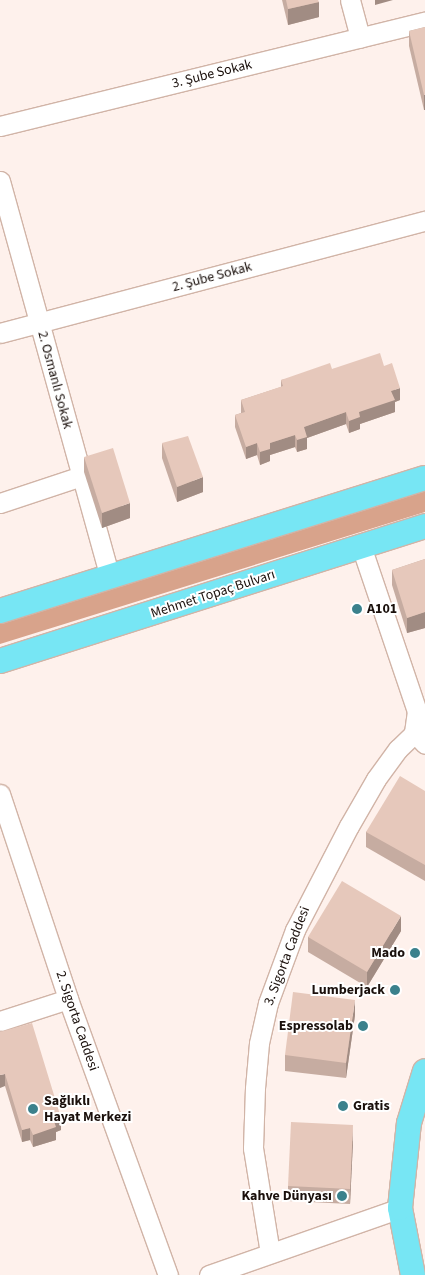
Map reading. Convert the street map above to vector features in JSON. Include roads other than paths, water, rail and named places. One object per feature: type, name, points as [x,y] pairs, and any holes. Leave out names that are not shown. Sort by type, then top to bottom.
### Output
[{"type":"main road","points":[[0,611],[425,478]]},
{"type":"main road","name":"Mehmet Topaç Bulvarı","points":[[0,662],[425,526]]},
{"type":"main road","points":[[413,1275],[400,1208],[410,1123],[425,1071]]},
{"type":"street","points":[[350,0],[360,38]]},
{"type":"street","name":"3. Şube Sokak","points":[[0,126],[425,22]]},
{"type":"street","name":"2. Osmanlı Sokak","points":[[0,181],[110,578]]},
{"type":"street","name":"2. Şube Sokak","points":[[0,333],[425,221]]},
{"type":"street","points":[[0,503],[82,476]]},
{"type":"street","points":[[361,546],[417,711],[421,733]]},
{"type":"street","name":"3. Sigorta Caddesi","points":[[270,1253],[253,1148],[259,1043],[268,1003],[295,930],[324,870],[376,779],[421,733]]},
{"type":"street","name":"2. Sigorta Caddesi","points":[[0,794],[68,999],[168,1275]]},
{"type":"street","points":[[0,1021],[68,999]]},
{"type":"street","points":[[209,1275],[400,1208]]},
{"type":"place","name":"A101","points":[[357,609]]},
{"type":"place","name":"Mado","points":[[415,953]]},
{"type":"place","name":"Lumberjack","points":[[395,990]]},
{"type":"place","name":"Espressolab","points":[[363,1026]]},
{"type":"place","name":"Gratis","points":[[343,1106]]},
{"type":"place","name":"Sağlıklı Hayat Merkezi","points":[[33,1109]]},
{"type":"place","name":"Kahve Dünyası","points":[[342,1196]]}]
